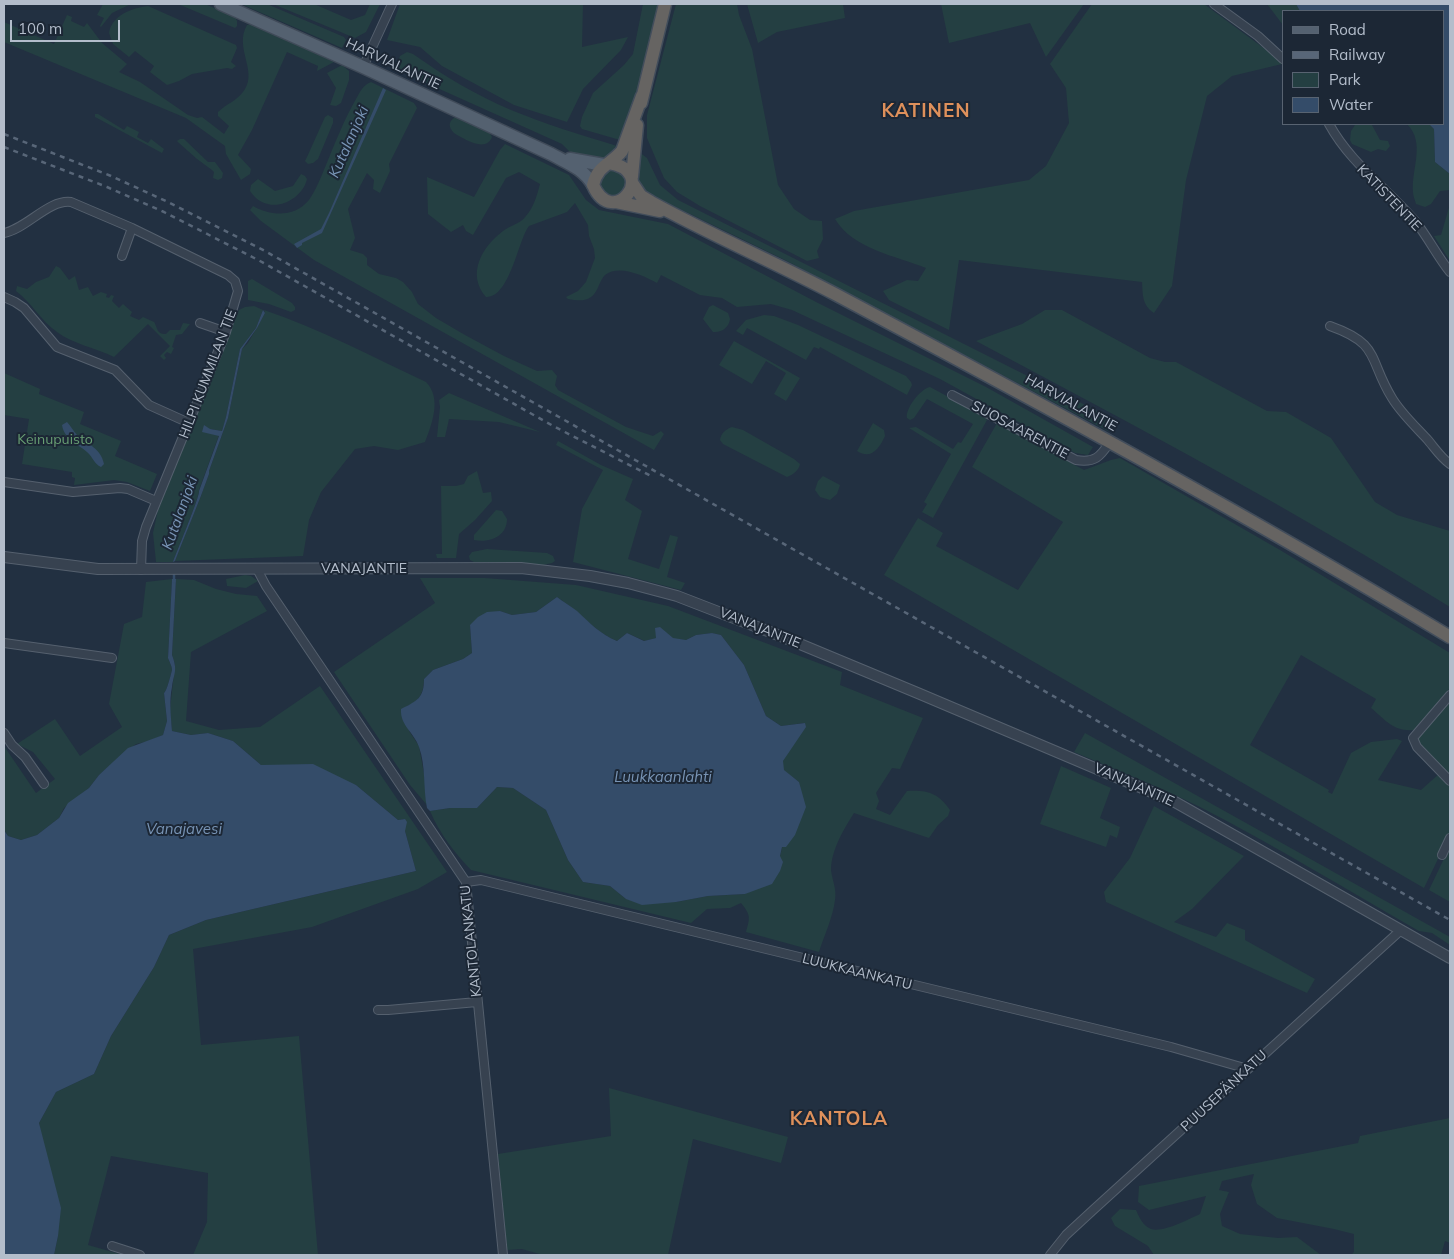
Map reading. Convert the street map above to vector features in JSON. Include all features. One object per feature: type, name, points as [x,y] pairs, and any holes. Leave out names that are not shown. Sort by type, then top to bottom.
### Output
[{"type":"highway","points":[[642,96],[622,151],[598,170],[593,185],[604,200],[616,202],[627,196],[632,181],[635,135],[642,96],[665,4]]},
{"type":"highway","points":[[607,164],[622,165],[629,172],[632,181]]},
{"type":"highway","name":"HARVIALANTIE","points":[[632,181],[641,196],[669,212],[825,290],[1110,442],[1237,512],[1450,637]]},
{"type":"highway","name":"HARVIALANTIE","points":[[616,202],[639,208],[669,212]]},
{"type":"main road","name":"HARVIALANTIE","points":[[221,4],[551,154],[579,168],[593,185]]},
{"type":"main road","name":"HARVIALANTIE","points":[[551,154],[607,164]]},
{"type":"street","points":[[363,67],[392,4]]},
{"type":"street","points":[[1214,4],[1258,36],[1282,58]]},
{"type":"street","name":"KATISTENTIE","points":[[1330,125],[1338,142],[1355,162],[1416,223],[1450,272]]},
{"type":"street","name":"HILPI KUMMILAN TIE","points":[[4,234],[56,204],[66,201],[76,203],[228,274],[233,278],[238,287],[226,332],[190,423],[156,501],[142,541],[142,570]]},
{"type":"street","points":[[122,256],[132,228]]},
{"type":"street","points":[[4,297],[24,308],[57,347],[115,370],[150,405],[190,423]]},
{"type":"street","points":[[200,323],[226,332]]},
{"type":"street","points":[[1330,326],[1358,338],[1365,344],[1372,354],[1393,399],[1450,464]]},
{"type":"street","name":"SUOSAARENTIE","points":[[952,395],[1076,460],[1087,462],[1097,458],[1110,442]]},
{"type":"street","points":[[4,482],[74,492],[120,488],[128,489],[156,501]]},
{"type":"street","name":"VANAJANTIE","points":[[4,557],[98,569],[142,570],[521,568],[590,576],[628,583],[677,596],[848,664],[1175,802],[1450,958]]},
{"type":"street","name":"KANTOLANKATU","points":[[257,569],[266,586],[466,882],[502,1255]]},
{"type":"street","points":[[4,643],[112,658]]},
{"type":"street","points":[[1450,696],[1413,738],[1417,747],[1450,782]]},
{"type":"street","points":[[4,733],[44,784]]},
{"type":"street","points":[[1442,855],[1450,838]]},
{"type":"street","name":"LUUKKAANKATU","points":[[466,882],[481,880],[1171,1047],[1248,1069]]},
{"type":"street","name":"PUUSEPÄNKATU","points":[[1050,1255],[1066,1235],[1401,930]]},
{"type":"street","points":[[378,1010],[477,1002]]},
{"type":"street","points":[[112,1246],[140,1255]]},
{"type":"green space","points":[[103,4],[131,4],[112,13],[101,27],[104,18],[97,15]]},
{"type":"green space","points":[[178,4],[205,4],[235,17],[237,26],[235,28]]},
{"type":"green space","points":[[241,4],[267,4],[344,37],[346,40],[342,48]]},
{"type":"green space","points":[[273,4],[314,4],[351,20],[365,15],[370,4],[380,4],[366,32],[355,38]]},
{"type":"green space","points":[[400,4],[583,4],[582,47],[628,37],[621,50],[583,89],[567,122],[514,105],[442,66],[420,47],[387,40]]},
{"type":"green space","points":[[643,4],[659,5],[637,91],[620,140],[582,129],[580,126],[582,117],[593,93],[624,65],[633,54]]},
{"type":"green space","points":[[676,4],[737,4],[739,15],[752,49],[778,185],[794,209],[810,220],[822,221],[823,239],[817,251],[819,258],[807,261],[700,206],[677,192],[664,178],[647,138],[647,115]]},
{"type":"green space","points":[[747,4],[843,4],[845,18],[777,32],[758,43]]},
{"type":"green space","points":[[941,4],[1084,4],[1046,57],[1030,23],[949,43]]},
{"type":"green space","points":[[1092,4],[1204,4],[1269,52],[1282,64],[1232,76],[1207,96],[1186,180],[1172,286],[1154,313],[1145,303],[1142,282],[959,260],[949,330],[889,300],[883,291],[907,280],[918,281],[926,268],[864,245],[853,238],[835,219],[854,211],[1029,180],[1046,166],[1069,123],[1066,88],[1050,64]]},
{"type":"green space","points":[[1267,4],[1296,4],[1299,10],[1282,10],[1282,24]]},
{"type":"green space","points":[[148,6],[236,45],[237,48],[231,62],[236,66],[232,69],[227,68],[192,74],[167,85],[150,72],[154,66],[135,51],[129,57],[113,44],[109,33],[114,21],[118,17],[129,11]]},
{"type":"green space","points":[[67,15],[72,17],[71,21],[84,27],[87,23],[102,43],[127,64],[119,72],[140,82],[188,115],[197,118],[202,117],[224,134],[229,126],[218,116],[218,112],[239,96],[248,82],[249,74],[243,42],[247,25],[252,24],[334,62],[317,71],[318,66],[287,52],[252,130],[238,155],[251,169],[250,174],[241,180],[226,154],[225,146],[186,118],[4,42],[4,22],[54,44]]},
{"type":"green space","points":[[407,52],[485,98],[550,125],[617,146],[614,148],[616,149],[608,157],[594,159],[574,156],[562,144],[395,69],[400,56]]},
{"type":"green space","points":[[342,65],[349,71],[349,80],[341,103],[336,106],[330,105],[336,88],[327,73]]},
{"type":"green space","points":[[371,82],[414,103],[417,108],[389,164],[390,171],[380,193],[373,189],[374,180],[367,173],[348,209],[355,238],[350,250],[363,254],[367,258],[367,265],[379,274],[396,278],[403,282],[412,292],[418,304],[436,318],[504,356],[537,371],[552,370],[557,376],[555,385],[558,390],[626,427],[653,436],[661,431],[664,434],[654,450],[314,260],[261,221],[250,210],[253,206],[267,212],[282,214],[296,210],[309,200],[352,107],[362,89]]},
{"type":"green space","points":[[95,114],[124,130],[127,126],[139,132],[137,137],[148,143],[151,139],[164,149],[162,153],[95,117]]},
{"type":"green space","points":[[328,115],[333,118],[333,123],[318,159],[308,164],[305,161],[325,117]]},
{"type":"green space","points":[[456,117],[489,132],[492,137],[489,142],[485,144],[474,143],[454,133],[450,124],[451,120]]},
{"type":"green space","points":[[1355,125],[1372,125],[1380,140],[1388,141],[1390,146],[1386,151],[1378,149],[1371,152],[1352,144],[1350,140],[1351,131]]},
{"type":"green space","points":[[1408,125],[1430,125],[1434,129],[1435,162],[1450,174],[1450,190],[1440,191],[1431,204],[1425,207],[1416,204],[1413,195],[1417,148],[1413,131]]},
{"type":"green space","points":[[184,139],[208,162],[215,162],[223,173],[222,178],[218,180],[213,178],[214,172],[177,141]]},
{"type":"green space","points":[[505,144],[569,175],[586,200],[599,210],[668,224],[818,303],[986,387],[1093,447],[1088,455],[1075,453],[940,379],[792,310],[771,304],[737,307],[722,298],[700,295],[661,275],[657,283],[645,277],[624,271],[611,272],[605,275],[594,294],[587,299],[568,299],[566,297],[578,291],[586,282],[595,258],[588,225],[575,203],[567,212],[529,226],[507,279],[494,295],[486,297],[477,279],[479,261],[495,237],[526,216],[533,205],[540,184],[519,172],[506,178],[473,235],[466,231],[463,225],[451,232],[428,214],[427,177],[474,197]]},
{"type":"green space","points":[[639,152],[647,158],[660,185],[678,200],[1115,420],[1117,424],[1111,431],[1108,431],[787,261],[651,195],[639,182],[637,170]]},
{"type":"green space","points":[[613,170],[622,174],[626,183],[622,192],[613,196],[604,192],[600,183],[604,174]]},
{"type":"green space","points":[[301,174],[307,179],[305,186],[290,201],[276,205],[269,204],[257,199],[250,191],[251,185],[258,179],[275,191],[293,186]]},
{"type":"green space","points":[[1450,204],[1450,261],[1434,236],[1441,235]]},
{"type":"green space","points":[[56,266],[60,268],[69,280],[75,276],[79,290],[88,287],[93,296],[101,292],[107,294],[106,297],[109,298],[111,295],[114,296],[112,301],[119,308],[123,304],[132,312],[130,316],[139,320],[143,317],[154,322],[160,333],[166,334],[170,330],[180,330],[183,323],[190,324],[182,334],[176,335],[172,347],[174,348],[171,354],[167,352],[164,355],[166,358],[164,360],[160,356],[170,346],[148,324],[114,357],[70,340],[51,328],[16,291],[17,286],[27,289],[36,282],[49,277]]},
{"type":"green space","points":[[252,279],[292,303],[295,310],[291,312],[269,304],[248,300],[248,281]]},
{"type":"green space","points":[[713,305],[728,313],[730,319],[727,327],[719,332],[713,332],[703,319],[709,307]]},
{"type":"green space","points":[[254,306],[263,310],[256,328],[240,349],[222,431],[210,429],[219,435],[173,562],[156,562],[153,533],[158,510],[239,310]]},
{"type":"green space","points":[[264,310],[326,335],[426,382],[431,388],[435,403],[428,435],[425,442],[398,450],[374,446],[355,449],[321,492],[309,520],[303,556],[175,561],[205,485],[228,418],[242,349],[248,343],[265,313]]},
{"type":"green space","points":[[1045,310],[1062,310],[1150,358],[1165,362],[1176,362],[1267,411],[1286,412],[1331,438],[1375,502],[1397,515],[1450,531],[1450,607],[1275,503],[976,341],[1022,324]]},
{"type":"green space","points":[[764,315],[774,316],[798,325],[906,376],[912,385],[907,395],[820,347],[819,349],[814,347],[806,360],[747,328],[743,335],[736,331],[746,320]]},
{"type":"green space","points":[[734,341],[800,378],[786,401],[774,394],[786,373],[766,361],[752,384],[719,365]]},
{"type":"green space","name":"Keinupuisto","points":[[4,373],[40,389],[39,394],[84,412],[80,424],[121,441],[115,456],[157,474],[150,491],[127,482],[114,480],[74,485],[75,478],[72,477],[72,472],[22,464],[29,419],[4,415]]},
{"type":"green space","points":[[930,387],[984,416],[987,420],[933,518],[922,512],[927,504],[924,502],[951,454],[909,428],[916,427],[953,449],[958,442],[961,443],[973,424],[927,399],[914,418],[910,420],[907,418],[908,410],[914,400],[922,391]]},
{"type":"green space","points":[[449,393],[540,432],[499,422],[449,419],[445,437],[437,437],[439,400]]},
{"type":"green space","points":[[873,423],[884,430],[885,436],[880,445],[870,454],[857,451]]},
{"type":"green space","points":[[997,423],[1084,470],[1120,458],[1280,550],[1450,653],[1450,688],[1414,730],[1401,729],[1390,724],[1371,708],[1376,699],[1301,655],[1250,745],[1329,790],[1328,792],[1332,794],[1351,753],[1371,742],[1397,739],[1402,741],[1378,780],[1421,790],[1440,773],[1450,785],[1450,834],[1424,888],[884,575],[918,518],[943,533],[936,546],[1018,590],[1063,522],[972,467]]},
{"type":"green space","points":[[732,427],[743,430],[794,459],[800,464],[798,468],[787,477],[723,444],[720,440],[721,435]]},
{"type":"green space","points":[[558,441],[601,465],[633,479],[625,500],[642,511],[628,559],[659,569],[670,535],[678,537],[667,577],[685,583],[681,590],[573,562],[582,509],[603,470],[556,445]]},
{"type":"green space","points":[[477,471],[483,493],[491,492],[492,501],[459,534],[456,558],[437,558],[436,554],[442,554],[441,486],[464,484],[468,476]]},
{"type":"green space","points":[[823,476],[840,485],[837,494],[830,500],[820,497],[815,490],[818,481]]},
{"type":"green space","points":[[496,510],[502,511],[507,519],[504,530],[496,537],[485,541],[474,540],[474,535]]},
{"type":"green space","points":[[487,549],[547,553],[553,556],[555,561],[543,565],[474,562],[470,560],[469,556],[472,552]]},
{"type":"green space","points":[[245,575],[251,576],[258,581],[246,588],[227,586],[226,579]]},
{"type":"green space","points":[[420,578],[485,578],[576,585],[668,606],[842,672],[840,685],[923,718],[900,769],[892,768],[876,793],[879,801],[876,809],[890,815],[907,791],[921,791],[937,796],[946,804],[950,810],[948,816],[938,825],[929,838],[854,813],[842,833],[833,855],[831,870],[835,888],[835,900],[819,952],[746,932],[749,917],[741,903],[730,908],[707,909],[691,923],[471,870],[448,842],[430,811],[450,808],[477,808],[497,787],[513,788],[546,810],[568,860],[583,882],[610,886],[626,899],[676,902],[708,896],[745,894],[780,856],[799,782],[783,770],[783,761],[804,723],[781,726],[766,716],[744,665],[721,635],[712,633],[696,635],[686,640],[656,638],[645,641],[627,633],[617,641],[600,632],[557,597],[536,612],[512,615],[500,611],[470,625],[472,653],[463,659],[433,670],[424,679],[422,692],[418,699],[407,706],[409,731],[419,746],[426,785],[427,805],[410,785],[334,672],[435,603]]},
{"type":"green space","points":[[172,579],[168,658],[172,670],[164,693],[167,721],[163,735],[150,741],[136,744],[99,775],[89,788],[64,808],[59,818],[37,835],[21,840],[8,836],[4,830],[4,746],[36,793],[55,779],[33,752],[17,744],[55,719],[80,756],[122,727],[109,704],[124,624],[142,617],[146,582]]},
{"type":"green space","points":[[176,579],[194,580],[216,589],[236,594],[257,596],[267,611],[191,652],[186,721],[219,730],[260,727],[320,686],[447,872],[418,889],[312,927],[193,949],[201,1045],[299,1036],[318,1255],[193,1255],[207,1222],[208,1173],[111,1156],[88,1245],[123,1255],[54,1255],[58,1236],[39,1123],[56,1092],[94,1074],[111,1036],[154,967],[169,935],[206,920],[416,871],[405,831],[405,819],[398,820],[356,785],[283,766],[261,765],[233,741],[208,733],[191,735],[172,731],[170,709],[175,664],[172,655]]},
{"type":"green space","points":[[1450,701],[1450,778],[1417,741],[1416,737]]},
{"type":"green space","points":[[1085,733],[1450,937],[1450,945],[1432,933],[1419,931],[1202,808],[1074,752]]},
{"type":"green space","points":[[1061,766],[1111,788],[1100,818],[1120,827],[1117,838],[1110,835],[1106,847],[1040,824]]},
{"type":"green space","points":[[1154,806],[1244,856],[1192,909],[1174,922],[1216,937],[1227,923],[1245,930],[1245,940],[1315,979],[1307,993],[1106,902],[1104,892],[1130,858]]},
{"type":"green space","points":[[1450,846],[1450,902],[1429,890]]},
{"type":"green space","points":[[609,1088],[788,1137],[781,1163],[693,1139],[668,1255],[543,1255],[522,1249],[507,1250],[498,1154],[611,1136]]},
{"type":"green space","points":[[1450,1118],[1450,1243],[1445,1241],[1441,1255],[1351,1255],[1354,1252],[1354,1234],[1277,1218],[1257,1204],[1251,1185],[1254,1174],[1222,1181],[1219,1190],[1229,1192],[1220,1214],[1222,1226],[1240,1234],[1278,1238],[1297,1237],[1321,1255],[1154,1255],[1148,1246],[1115,1226],[1111,1218],[1120,1209],[1136,1210],[1148,1228],[1156,1230],[1169,1227],[1200,1214],[1206,1196],[1149,1210],[1138,1202],[1139,1186],[1358,1143],[1360,1136]]},
{"type":"water","points":[[1296,4],[1450,4],[1450,174],[1435,162],[1434,129],[1430,125],[1444,125],[1444,10],[1299,10]]},
{"type":"water","points":[[383,88],[386,90],[322,233],[302,243],[297,248],[294,244],[321,229]]},
{"type":"water","points":[[263,310],[265,313],[257,328],[242,349],[228,418],[201,496],[173,562],[219,436],[202,432],[204,425],[210,429],[222,431],[240,349],[256,328]]},
{"type":"water","points":[[67,422],[77,435],[100,454],[104,464],[101,467],[87,452],[65,434],[62,425]]},
{"type":"water","name":"Vanajavesi","points":[[172,579],[176,579],[172,655],[175,668],[170,703],[172,731],[191,735],[208,733],[233,741],[261,765],[313,764],[356,785],[398,820],[405,819],[407,822],[405,831],[416,871],[206,920],[169,935],[154,967],[111,1036],[94,1074],[56,1092],[39,1123],[61,1208],[54,1255],[4,1255],[4,830],[8,836],[21,840],[37,835],[59,818],[68,803],[89,788],[99,775],[128,748],[163,735],[167,721],[164,693],[172,670],[168,658]]},
{"type":"water","name":"Luukkaanlahti","points":[[557,597],[577,611],[600,632],[617,641],[627,633],[644,641],[656,638],[655,628],[660,627],[673,638],[686,640],[696,635],[712,633],[721,635],[744,665],[766,716],[781,726],[805,723],[806,727],[783,761],[784,770],[799,782],[806,807],[795,835],[786,847],[782,847],[780,856],[783,862],[772,884],[745,894],[708,896],[676,902],[642,905],[626,899],[610,886],[583,882],[568,860],[546,810],[513,788],[497,787],[477,808],[450,808],[430,811],[427,808],[421,754],[417,742],[405,725],[401,709],[411,704],[421,695],[424,679],[433,670],[463,659],[472,653],[470,625],[478,617],[487,612],[500,611],[512,615],[536,612]]},
{"type":"waterway","name":"Kutalanjoki","points":[[174,570],[174,582]]},
{"type":"railway","points":[[4,134],[111,176],[168,202],[265,251],[1450,920]]},
{"type":"railway","points":[[4,147],[107,187],[164,212],[260,261],[555,427],[651,476]]},
{"type":"district","name":"KATINEN","points":[[926,111]]},
{"type":"district","name":"KANTOLA","points":[[839,1119]]}]
